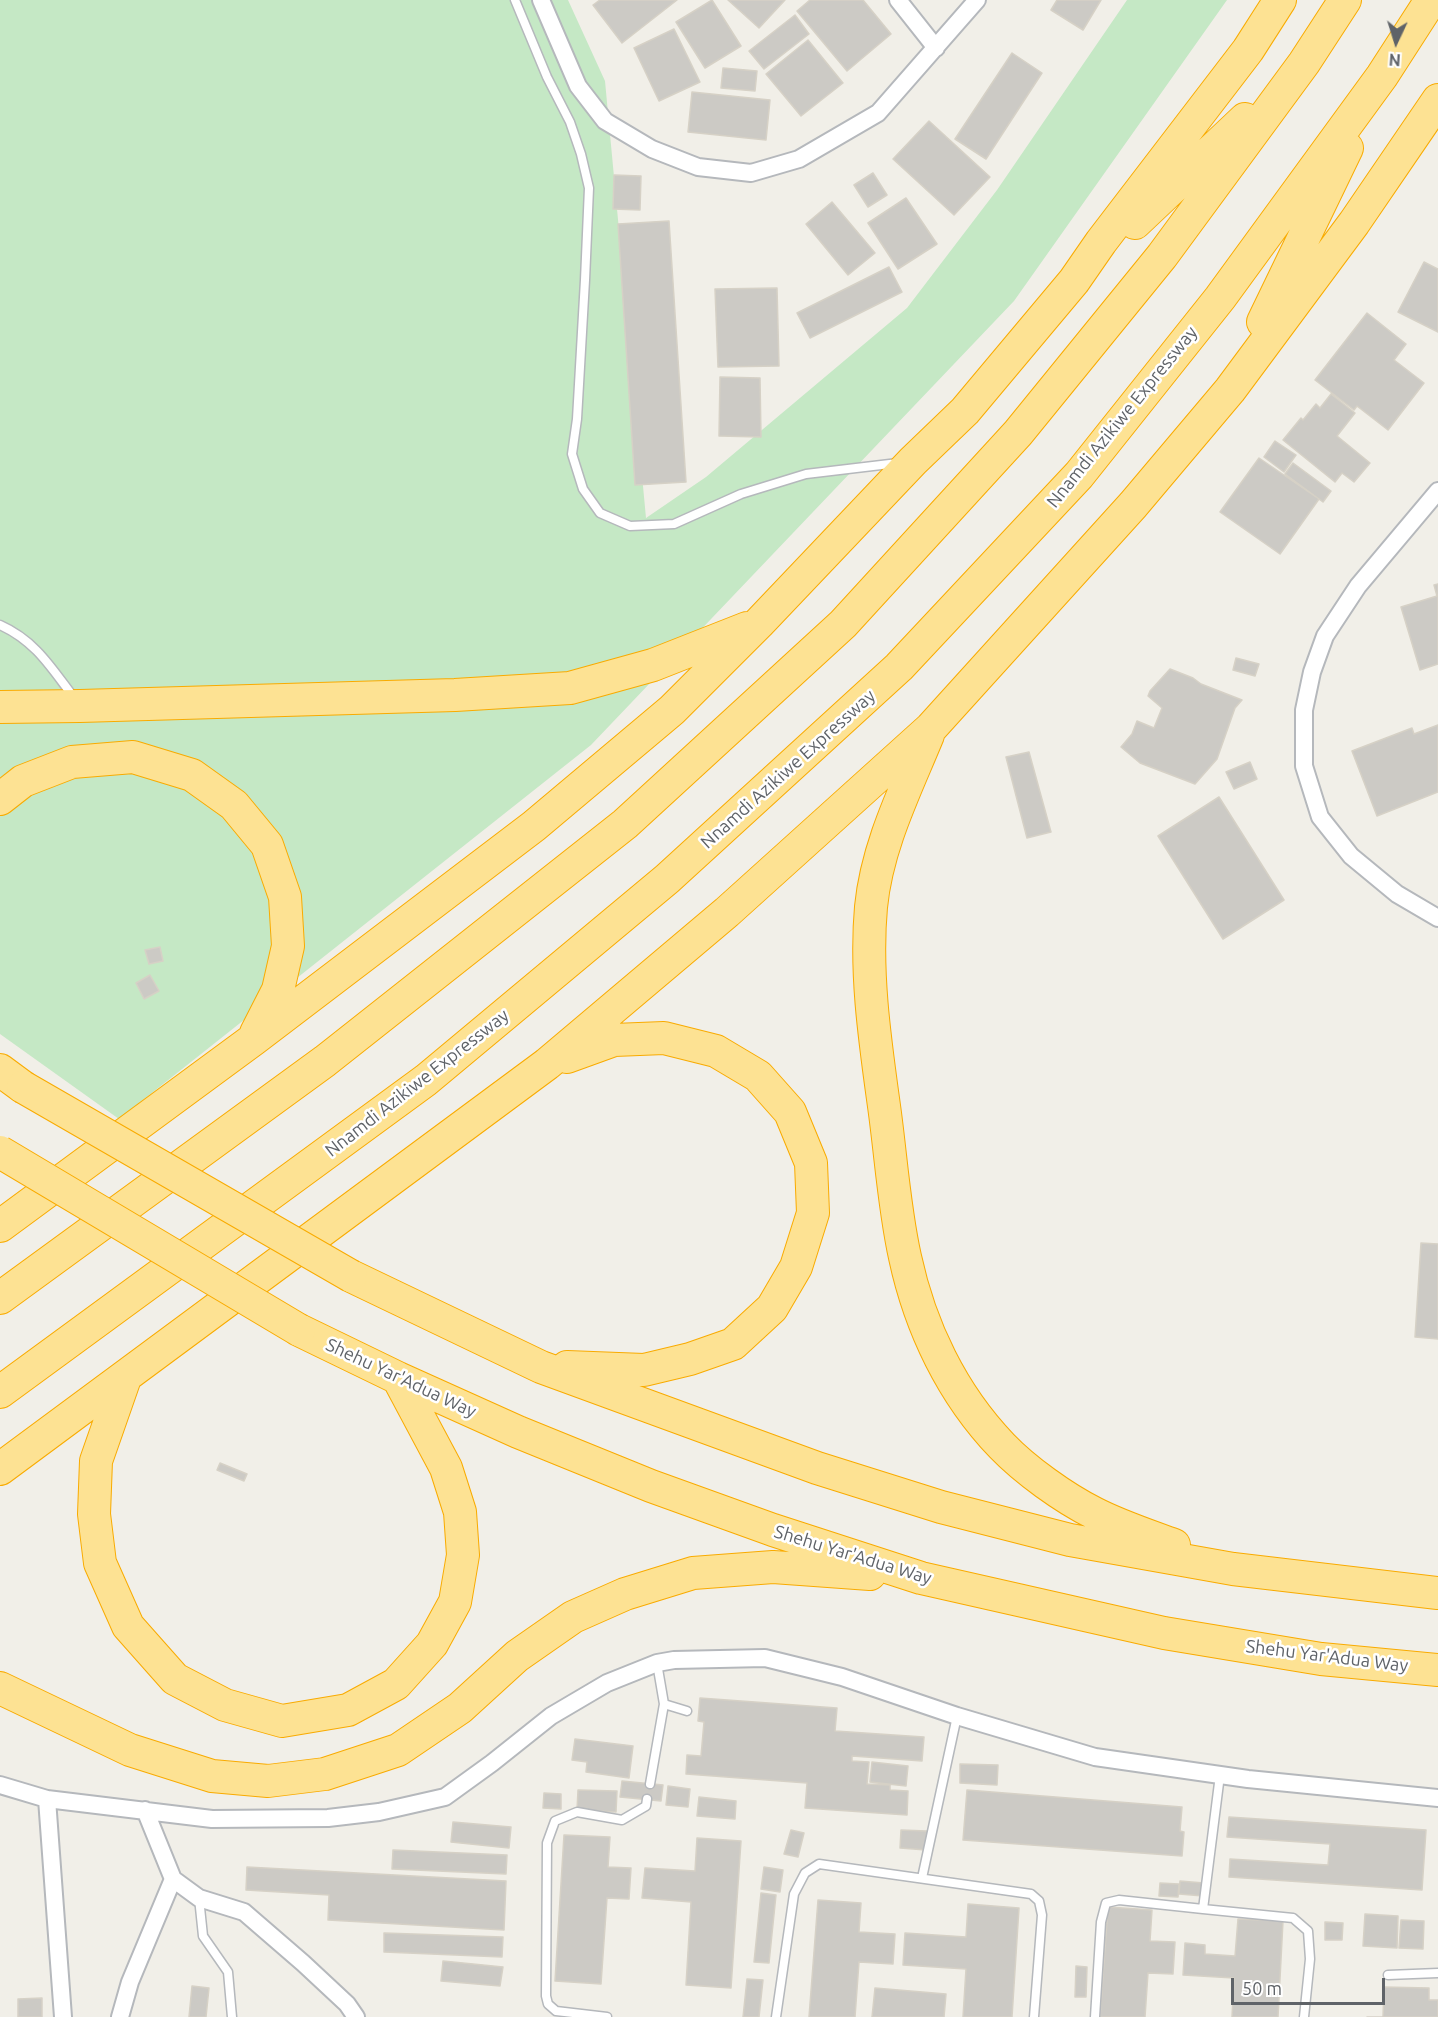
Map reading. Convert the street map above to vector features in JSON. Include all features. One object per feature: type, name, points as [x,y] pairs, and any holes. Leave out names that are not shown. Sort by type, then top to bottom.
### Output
[{"type":"highway","points":[[0,1226],[254,1039],[534,825],[672,711],[913,461],[965,411],[1074,281],[1101,242],[1248,50],[1280,0]]},
{"type":"highway","points":[[0,1298],[325,1061],[625,824],[843,624],[1018,433],[1162,256],[1304,63],[1345,0]]},
{"type":"highway","name":"Nnamdi Azikiwe Expressway","points":[[0,1392],[426,1080],[667,879],[899,668],[1079,475],[1220,298],[1382,76],[1431,0]]},
{"type":"highway","points":[[1074,281],[1304,63]]},
{"type":"highway","points":[[1230,390],[1382,76]]},
{"type":"highway","points":[[0,1469],[547,1064],[728,912],[931,728],[1133,505],[1230,390],[1354,224],[1438,100]]},
{"type":"highway","points":[[0,707],[455,695],[570,688],[653,665],[759,623]]},
{"type":"highway","points":[[931,728],[884,842],[871,906],[870,959],[874,1029],[897,1206],[905,1258],[921,1314],[942,1364],[977,1416],[1003,1446],[1045,1482],[1093,1513],[1233,1569]]},
{"type":"highway","points":[[0,799],[23,781],[72,762],[133,757],[192,774],[234,805],[267,844],[285,897],[288,946],[278,990],[254,1039]]},
{"type":"highway","points":[[542,1366],[644,1370],[690,1359],[733,1344],[772,1308],[796,1267],[813,1213],[811,1163],[790,1112],[758,1076],[716,1051],[664,1038],[614,1040],[547,1064]]},
{"type":"highway","points":[[11,1078],[351,1276],[542,1366],[817,1468],[941,1508],[1070,1540],[1233,1569],[1438,1593]]},
{"type":"highway","name":"Shehu Yar'Adua Way","points":[[0,1152],[299,1330],[518,1432],[651,1486],[773,1530],[921,1578],[1164,1633],[1321,1659],[1438,1670]]},
{"type":"highway","points":[[125,1378],[96,1461],[94,1514],[100,1563],[128,1626],[175,1679],[225,1705],[282,1721],[348,1710],[396,1684],[432,1644],[455,1602],[463,1555],[460,1512],[446,1468],[398,1378]]},
{"type":"highway","points":[[0,1688],[130,1750],[212,1776],[268,1781],[325,1774],[398,1750],[460,1708],[518,1656],[573,1617],[637,1591],[693,1573],[773,1567],[921,1578]]},
{"type":"street","points":[[541,0],[578,86],[605,121],[652,149],[698,167],[751,173],[799,159],[878,114],[977,0]]},
{"type":"street","points":[[898,0],[936,48]]},
{"type":"street","points":[[1438,491],[1358,586],[1325,636],[1312,672],[1304,710],[1304,766],[1320,818],[1351,856],[1397,894],[1438,918]]},
{"type":"street","points":[[0,1785],[48,1800],[212,1818],[266,1820],[328,1818],[379,1812],[445,1797],[551,1716],[607,1683],[657,1663],[674,1660],[765,1658],[842,1677],[957,1716],[1095,1757],[1220,1775],[1438,1797]]},
{"type":"street","points":[[48,1800],[63,2017]]},
{"type":"street","points":[[146,1810],[173,1878],[199,1898],[244,1912],[347,2004],[356,2017]]},
{"type":"street","points":[[120,2017],[130,1982],[173,1878]]},
{"type":"lane","points":[[515,0],[547,77],[570,122],[581,154],[589,189],[577,419],[572,454],[584,489],[600,513],[630,526],[674,524],[741,494],[806,474],[913,461]]},
{"type":"lane","points":[[0,625],[16,632],[32,644],[80,706]]},
{"type":"lane","points":[[650,1784],[664,1704],[657,1663]]},
{"type":"lane","points":[[664,1704],[687,1711]]},
{"type":"lane","points":[[922,1878],[957,1716]]},
{"type":"lane","points":[[1203,1909],[1220,1775]]},
{"type":"lane","points":[[607,2017],[556,2011],[548,2004],[546,1996],[547,1843],[555,1821],[577,1812],[622,1820],[646,1806],[647,1799]]},
{"type":"lane","points":[[776,2017],[794,1893],[805,1873],[819,1864],[1031,1894],[1039,1901],[1042,1915],[1034,2017]]},
{"type":"lane","points":[[199,1898],[203,1936],[228,1972],[232,2017]]},
{"type":"lane","points":[[1095,2017],[1101,1922],[1106,1903],[1119,1900],[1293,1918],[1308,1931],[1310,1959],[1304,2017]]},
{"type":"lane","points":[[1388,1976],[1438,1972]]},
{"type":"green space","points":[[0,0],[568,0],[605,81],[646,518],[706,477],[907,308],[997,190],[1127,0],[1227,0],[1014,301],[591,745],[119,1119],[0,1034]]},
{"type":"building","points":[[600,0],[677,0],[622,43],[593,5]]},
{"type":"building","points":[[712,0],[741,46],[705,68],[676,22]]},
{"type":"building","points":[[728,0],[785,0],[759,28]]},
{"type":"building","points":[[810,0],[863,0],[891,34],[847,71],[797,11]]},
{"type":"building","points":[[1057,0],[1101,0],[1083,30],[1051,10]]},
{"type":"building","points":[[795,15],[809,34],[764,69],[749,51]]},
{"type":"building","points":[[674,29],[700,82],[659,101],[634,48]]},
{"type":"building","points":[[808,40],[843,83],[801,116],[766,74]]},
{"type":"building","points":[[1012,53],[1042,73],[986,159],[955,139]]},
{"type":"building","points":[[723,68],[757,71],[755,91],[721,88]]},
{"type":"building","points":[[692,92],[770,100],[766,140],[688,132]]},
{"type":"building","points":[[929,121],[990,177],[954,215],[893,159]]},
{"type":"building","points":[[873,173],[887,195],[868,207],[854,185]]},
{"type":"building","points":[[614,175],[641,176],[640,210],[613,209]]},
{"type":"building","points":[[906,198],[937,244],[898,269],[868,223]]},
{"type":"building","points":[[832,202],[875,253],[848,275],[806,224]]},
{"type":"building","points":[[669,221],[686,482],[635,485],[618,224]]},
{"type":"building","points":[[1424,262],[1438,269],[1438,332],[1398,312]]},
{"type":"building","points":[[889,267],[902,292],[810,338],[797,313]]},
{"type":"building","points":[[777,288],[779,366],[718,367],[715,289]]},
{"type":"building","points":[[1367,313],[1406,344],[1394,360],[1424,383],[1388,430],[1357,406],[1354,410],[1315,380]]},
{"type":"building","points":[[720,377],[760,378],[761,437],[719,436]]},
{"type":"building","points":[[1331,394],[1355,413],[1337,436],[1370,463],[1354,482],[1342,473],[1335,482],[1283,440],[1301,418],[1303,420],[1316,404],[1320,408]]},
{"type":"building","points":[[1275,441],[1296,455],[1284,472],[1264,457]]},
{"type":"building","points":[[1259,458],[1319,499],[1280,554],[1220,512]]},
{"type":"building","points":[[1293,463],[1331,491],[1323,502],[1285,474]]},
{"type":"building","points":[[1438,584],[1438,664],[1420,670],[1401,607],[1437,596],[1434,585]]},
{"type":"building","points":[[1236,658],[1259,664],[1255,676],[1233,670]]},
{"type":"building","points":[[1170,669],[1242,700],[1235,708],[1217,759],[1195,784],[1140,763],[1121,747],[1132,734],[1137,721],[1154,728],[1162,708],[1148,696]]},
{"type":"building","points":[[1438,725],[1438,792],[1377,816],[1352,751],[1412,728],[1414,734]]},
{"type":"building","points":[[1029,752],[1051,832],[1027,838],[1006,757]]},
{"type":"building","points":[[1250,762],[1257,779],[1234,789],[1226,772]]},
{"type":"building","points":[[1219,797],[1284,900],[1223,939],[1158,836]]},
{"type":"building","points":[[160,947],[163,961],[149,964],[145,950]]},
{"type":"building","points":[[150,975],[159,991],[144,999],[136,983]]},
{"type":"building","points":[[1421,1243],[1438,1244],[1438,1339],[1415,1337]]},
{"type":"building","points":[[220,1463],[247,1474],[244,1481],[217,1470]]},
{"type":"building","points":[[700,1698],[837,1708],[835,1731],[924,1737],[922,1761],[852,1756],[852,1761],[869,1762],[867,1784],[890,1785],[890,1790],[908,1791],[907,1815],[805,1808],[807,1783],[686,1774],[687,1755],[701,1756],[704,1722],[698,1721]]},
{"type":"building","points":[[575,1739],[633,1746],[629,1778],[586,1772],[587,1762],[572,1760]]},
{"type":"building","points":[[872,1762],[908,1766],[906,1786],[870,1782]]},
{"type":"building","points":[[960,1764],[998,1765],[997,1785],[960,1783]]},
{"type":"building","points":[[622,1781],[663,1785],[661,1801],[620,1797]]},
{"type":"building","points":[[668,1786],[690,1789],[688,1807],[666,1805]]},
{"type":"building","points":[[578,1790],[617,1791],[616,1812],[577,1810]]},
{"type":"building","points":[[967,1790],[1182,1807],[1180,1831],[1184,1832],[1182,1856],[963,1840]]},
{"type":"building","points":[[544,1793],[561,1794],[561,1809],[543,1808]]},
{"type":"building","points":[[699,1797],[736,1801],[735,1819],[697,1816]]},
{"type":"building","points":[[1229,1817],[1426,1830],[1422,1890],[1229,1877],[1230,1859],[1328,1865],[1330,1844],[1227,1837]]},
{"type":"building","points":[[453,1822],[511,1827],[509,1848],[451,1842]]},
{"type":"building","points":[[791,1830],[804,1833],[798,1857],[784,1854]]},
{"type":"building","points":[[901,1830],[927,1831],[926,1850],[900,1848]]},
{"type":"building","points":[[564,1835],[610,1837],[608,1867],[631,1868],[629,1899],[607,1898],[601,1984],[555,1981]]},
{"type":"building","points":[[697,1838],[741,1841],[731,1988],[686,1985],[691,1902],[642,1898],[645,1868],[695,1871]]},
{"type":"building","points":[[393,1850],[507,1855],[506,1874],[392,1869]]},
{"type":"building","points":[[247,1867],[506,1881],[504,1930],[328,1920],[329,1895],[246,1890]]},
{"type":"building","points":[[764,1867],[783,1870],[780,1892],[761,1889]]},
{"type":"building","points":[[1180,1881],[1204,1883],[1203,1896],[1179,1894]]},
{"type":"building","points":[[1160,1883],[1179,1884],[1178,1897],[1159,1896]]},
{"type":"building","points":[[761,1893],[776,1895],[769,1963],[754,1962]]},
{"type":"building","points":[[818,1900],[861,1903],[859,1932],[895,1934],[893,1964],[859,1962],[855,2017],[809,2017]]},
{"type":"building","points":[[968,1904],[1019,1908],[1012,2017],[963,2017],[966,1969],[903,1965],[905,1933],[966,1937]]},
{"type":"building","points":[[1108,1907],[1152,1910],[1150,1941],[1175,1942],[1173,1974],[1148,1973],[1145,2017],[1100,2017]]},
{"type":"building","points":[[1365,1914],[1398,1916],[1397,1948],[1363,1946]]},
{"type":"building","points":[[1238,1919],[1283,1921],[1278,2017],[1232,2017],[1234,1978],[1183,1975],[1185,1943],[1205,1945],[1205,1954],[1235,1956]]},
{"type":"building","points":[[1401,1920],[1424,1921],[1423,1949],[1399,1948]]},
{"type":"building","points":[[1325,1922],[1343,1923],[1342,1940],[1325,1940]]},
{"type":"building","points":[[384,1933],[503,1937],[502,1957],[384,1952]]},
{"type":"building","points":[[443,1961],[503,1967],[500,1986],[441,1981]]},
{"type":"building","points":[[1076,1966],[1087,1967],[1086,1997],[1075,1997]]},
{"type":"building","points":[[747,1979],[763,1980],[759,2017],[743,2017]]},
{"type":"building","points":[[192,1986],[209,1988],[206,2017],[189,2017]]},
{"type":"building","points":[[1384,1987],[1429,1988],[1429,2000],[1438,2000],[1438,2017],[1383,2017]]},
{"type":"building","points":[[875,1988],[946,1994],[944,2017],[872,2017]]},
{"type":"building","points":[[42,1998],[42,2017],[18,2017],[18,1999]]}]
